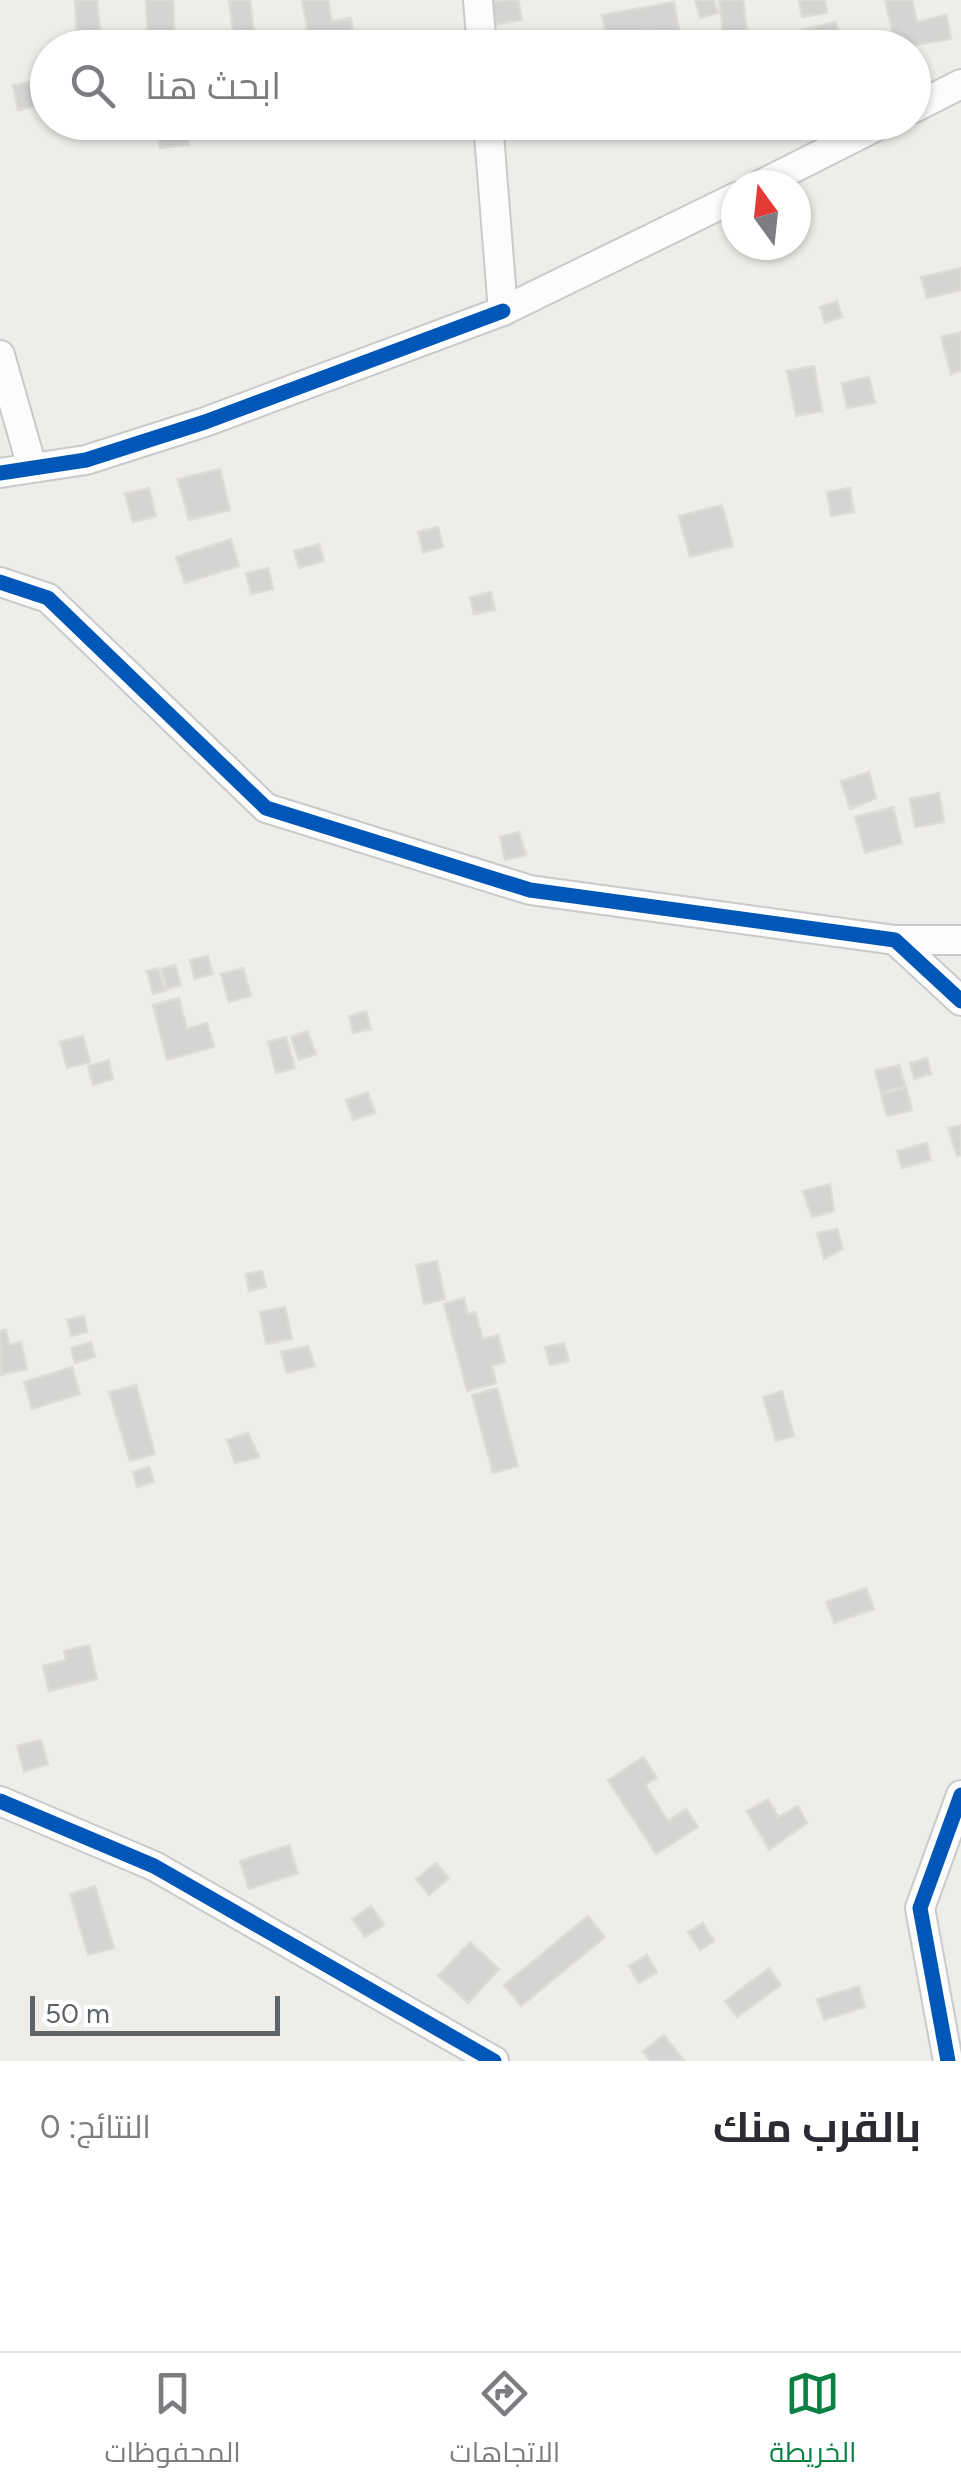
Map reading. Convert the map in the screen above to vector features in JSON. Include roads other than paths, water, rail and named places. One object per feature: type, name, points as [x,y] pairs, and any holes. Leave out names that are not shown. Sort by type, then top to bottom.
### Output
[{"type":"street","points":[[478,0],[480,30]]},
{"type":"street","points":[[931,99],[961,84]]},
{"type":"street","points":[[489,140],[503,310]]},
{"type":"street","points":[[790,170],[849,140]]},
{"type":"street","points":[[0,473],[86,460],[205,422],[503,310],[721,204]]},
{"type":"street","points":[[0,355],[32,467]]},
{"type":"street","points":[[0,582],[48,598],[266,808],[530,890],[895,940],[961,940]]},
{"type":"street","points":[[895,940],[961,1001]]},
{"type":"street","points":[[948,2061],[920,1908],[961,1795]]},
{"type":"street","points":[[0,1801],[154,1866],[494,2061]]}]
